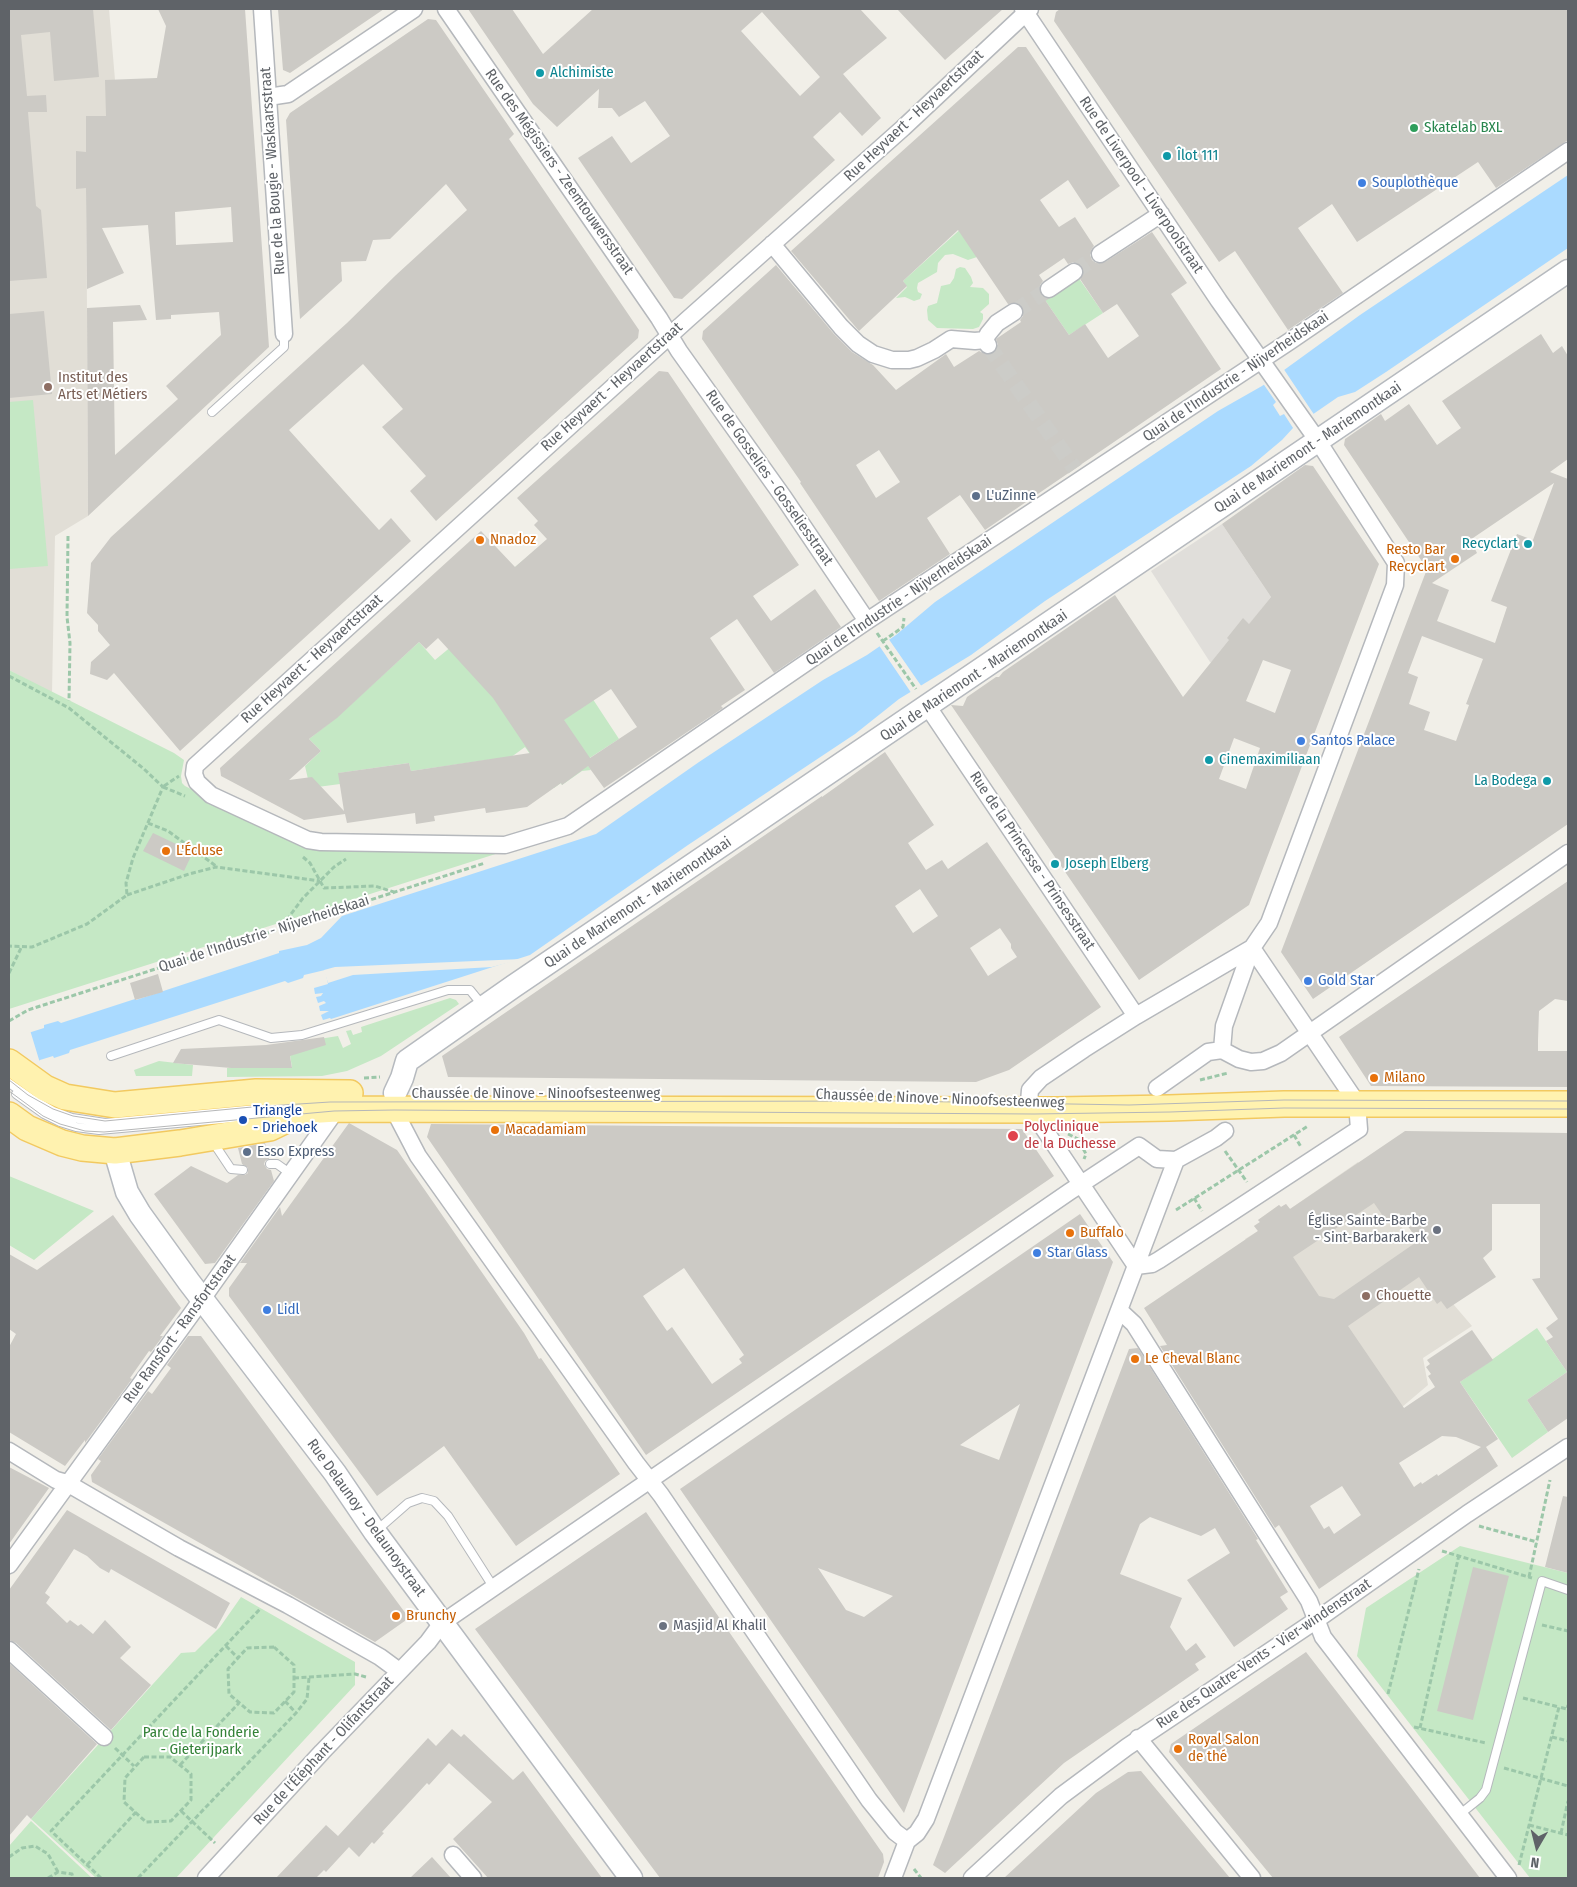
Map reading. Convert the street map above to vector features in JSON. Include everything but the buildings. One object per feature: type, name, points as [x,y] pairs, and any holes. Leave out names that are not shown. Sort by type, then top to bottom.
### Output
[{"type":"main road","name":"Chaussée de Ninove - Ninoofsesteenweg","points":[[12,1076],[65,1097],[115,1105],[256,1092],[342,1102],[394,1100],[1031,1104],[1124,1108],[1357,1103]]},
{"type":"main road","name":"Chaussée de Ninove - Ninoofsesteenweg","points":[[9,1115],[27,1128],[62,1143],[76,1147],[115,1151],[215,1138],[270,1128],[305,1111],[342,1102]]},
{"type":"main road","points":[[1357,1103],[1568,1106]]},
{"type":"street","name":"Rue de la Bougie - Waskaarsstraat","points":[[262,9],[284,334]]},
{"type":"street","points":[[268,97],[288,94],[414,9]]},
{"type":"street","name":"Rue des Mégissiers - Zeemtouwersstraat","points":[[446,9],[670,336]]},
{"type":"street","name":"Rue Heyvaert - Heyvaertstraat","points":[[194,766],[903,128],[1026,10]]},
{"type":"street","name":"Rue de Liverpool - Liverpoolstraat","points":[[1026,10],[1219,301],[1313,434],[1396,563],[1395,585],[1269,923],[1252,948]]},
{"type":"street","name":"Quai de l'Industrie - Nijverheidskaai","points":[[194,766],[197,782],[211,796],[308,840],[320,842],[505,845],[568,826],[867,621],[1266,367],[1568,151]]},
{"type":"street","points":[[1100,254],[1161,214]]},
{"type":"street","points":[[772,244],[841,327],[858,344],[881,357],[892,360],[917,358],[951,339],[987,342],[988,334],[1014,312]]},
{"type":"street","name":"Quai de Mariemont - Mariemontkaai","points":[[394,1100],[407,1061],[922,699],[1313,434],[1568,271]]},
{"type":"street","points":[[1049,289],[1074,272]]},
{"type":"street","name":"Rue de Gosselies - Gosseliesstraat","points":[[670,336],[784,498],[867,621]]},
{"type":"street","name":"Rue de la Princesse - Prinsesstraat","points":[[922,699],[1136,1016]]},
{"type":"street","points":[[1157,1088],[1208,1052],[1222,1050],[1239,1059],[1251,1062],[1262,1061],[1281,1052],[1568,853]]},
{"type":"street","points":[[1136,1266],[1081,1184],[1031,1104],[1030,1090],[1042,1078],[1136,1016],[1252,948]]},
{"type":"street","points":[[1136,1266],[1152,1264],[1159,1260],[1358,1128],[1357,1103],[1252,948]]},
{"type":"street","points":[[1222,1050],[1224,1026],[1252,948]]},
{"type":"street","points":[[394,1100],[418,1156],[650,1480],[869,1800],[895,1832],[907,1841]]},
{"type":"street","name":"Rue Ransfort - Ransfortstraat","points":[[9,1565],[202,1300],[342,1102]]},
{"type":"street","points":[[893,1878],[907,1841],[917,1832],[926,1819],[1176,1160],[1225,1131]]},
{"type":"street","name":"Rue de l'Éléphant - Olifantstraat","points":[[206,1878],[428,1642],[442,1623],[1139,1146],[1157,1160],[1176,1160]]},
{"type":"street","name":"Rue Delaunoy - Delaunoystraat","points":[[115,1151],[127,1192],[140,1214],[202,1300],[334,1473],[375,1532],[631,1878]]},
{"type":"street","points":[[1120,1311],[1134,1324],[1309,1601],[1322,1638],[1459,1815],[1512,1873]]},
{"type":"street","name":"Rue des Quatre-Vents - Vier-windenstraat","points":[[972,1878],[1061,1796],[1138,1738],[1315,1621],[1458,1520],[1568,1447]]},
{"type":"street","points":[[9,1451],[56,1480],[67,1483],[180,1548],[380,1657],[399,1671]]},
{"type":"street","points":[[9,1650],[104,1737]]},
{"type":"street","points":[[1138,1738],[1252,1878]]},
{"type":"street","points":[[452,1855],[473,1878]]},
{"type":"lane","points":[[212,412],[284,347],[284,334]]},
{"type":"lane","points":[[111,1056],[219,1020],[271,1038],[302,1035],[448,990],[470,990],[484,1008]]},
{"type":"lane","name":"Chaussée de Ninove - Ninoofsesteenweg","points":[[12,1076],[35,1108],[60,1122],[76,1127],[99,1130],[305,1111]]},
{"type":"lane","points":[[215,1138],[217,1148],[232,1168],[243,1170]]},
{"type":"lane","points":[[270,1164],[277,1164],[291,1174]]},
{"type":"lane","points":[[375,1532],[408,1503],[422,1498],[434,1500],[448,1516],[494,1588]]},
{"type":"lane","points":[[1459,1815],[1480,1798],[1486,1790],[1542,1581],[1568,1590]]},
{"type":"path","points":[[68,536],[69,700]]},
{"type":"path","points":[[904,618],[903,627],[881,638],[922,699]]},
{"type":"path","points":[[9,676],[69,708],[144,769],[163,787],[133,858],[126,883],[127,895]]},
{"type":"path","points":[[148,823],[168,831],[216,867]]},
{"type":"path","points":[[283,928],[303,898],[334,867],[372,843]]},
{"type":"path","name":"Quai de l'Industrie - Nijverheidskaai","points":[[9,1021],[28,1010],[494,860]]},
{"type":"path","points":[[9,946],[32,947],[87,924],[127,895],[216,867],[320,881]]},
{"type":"path","points":[[9,973],[22,946]]},
{"type":"path","points":[[1194,1081],[1222,1074]]},
{"type":"path","points":[[1152,1225],[1315,1122]]},
{"type":"path","points":[[1224,1150],[1250,1186]]},
{"type":"path","points":[[1194,1198],[1202,1211]]},
{"type":"path","points":[[1385,1698],[1388,1695],[1418,1579],[1421,1546],[1459,1555],[1529,1577],[1550,1480],[1540,1465]]},
{"type":"path","points":[[1458,1520],[1537,1542]]},
{"type":"path","points":[[1420,1728],[1459,1555]]},
{"type":"path","points":[[101,1878],[51,1832],[273,1597]]},
{"type":"path","points":[[1531,1623],[1568,1631]]},
{"type":"path","points":[[226,1646],[238,1658]]},
{"type":"path","points":[[274,1647],[294,1665],[294,1678],[294,1692],[274,1712],[250,1712],[229,1694],[228,1669],[247,1648],[274,1647]]},
{"type":"path","points":[[294,1678],[355,1674],[366,1677]]},
{"type":"path","points":[[138,1878],[296,1713],[307,1699],[309,1678]]},
{"type":"path","points":[[1512,1695],[1568,1708]]},
{"type":"path","points":[[285,1701],[296,1713]]},
{"type":"path","points":[[180,1765],[239,1703]]},
{"type":"path","points":[[1512,1873],[1519,1865],[1559,1707]]},
{"type":"path","points":[[1552,1737],[1568,1741]]},
{"type":"path","points":[[123,1756],[134,1766]]},
{"type":"path","points":[[170,1756],[180,1765],[190,1774],[190,1800],[171,1821],[146,1822],[124,1802],[125,1778],[144,1757],[170,1756]]},
{"type":"path","points":[[1561,1833],[1568,1801]]},
{"type":"path","points":[[182,1811],[228,1854]]},
{"type":"path","points":[[87,1865],[136,1812]]},
{"type":"path","points":[[1529,1825],[1568,1835]]},
{"type":"path","points":[[9,1857],[22,1848],[35,1846],[48,1854],[55,1863],[58,1872]]},
{"type":"path","points":[[48,1878],[58,1872],[72,1874],[74,1878]]},
{"type":"shaded area","name":"Institut des Arts et Métiers","points":[[9,9],[109,9],[115,80],[106,116],[86,117],[88,516],[55,536],[52,693],[9,670]]},
{"type":"shaded area","points":[[1222,524],[1271,597],[1216,666],[1210,662],[1151,571]]},
{"type":"shaded area","name":"Chouette","points":[[1358,1162],[1454,1305],[1472,1326],[1423,1358],[1428,1385],[1375,1430],[1245,1239],[1258,1231],[1254,1226],[1260,1222],[1258,1220],[1279,1205],[1281,1207],[1286,1204],[1290,1209]]},
{"type":"green space","points":[[964,226],[977,257],[968,260],[953,254],[945,255],[938,263],[937,272],[918,283],[918,292],[922,294],[920,299],[914,301],[905,297],[896,298],[907,287],[903,281]]},
{"type":"green space","points":[[960,267],[965,268],[971,277],[973,283],[970,287],[983,288],[989,294],[989,304],[980,312],[983,314],[983,319],[979,327],[973,329],[937,328],[928,320],[928,306],[937,303],[941,286],[950,284],[956,269]]},
{"type":"green space","points":[[1078,277],[1103,313],[1069,335],[1045,300]]},
{"type":"green space","points":[[33,400],[48,566],[9,569],[9,402]]},
{"type":"green space","points":[[533,552],[552,575],[558,646],[619,739],[585,761],[591,770],[582,771],[562,785],[561,783],[554,788],[525,747],[503,763],[494,759],[411,771],[409,763],[339,773],[340,784],[310,788],[305,766],[321,751],[309,739],[337,717],[419,642],[435,660],[516,593],[515,567]]},
{"type":"green space","points":[[9,670],[174,753],[184,760],[181,776],[182,783],[185,786],[284,836],[505,851],[9,1009]]},
{"type":"green space","points":[[450,998],[456,1000],[459,1004],[381,1056],[347,1071],[322,1076],[227,1077],[227,1068],[292,1067],[288,1044],[338,1036],[343,1048],[351,1044],[346,1031],[351,1030],[353,1035],[362,1032],[361,1027]]},
{"type":"green space","points":[[159,1061],[193,1065],[192,1076],[136,1076],[134,1070]]},
{"type":"green space","points":[[9,1176],[94,1211],[34,1260],[9,1245]]},
{"type":"green space","points":[[1537,1328],[1567,1372],[1527,1400],[1548,1432],[1512,1458],[1460,1382]]},
{"type":"green space","points":[[1460,1546],[1568,1573],[1568,1878],[1530,1878],[1357,1656],[1366,1608]]},
{"type":"green space","name":"Parc de la Fonderie - Gieterijpark","points":[[241,1597],[355,1662],[355,1685],[176,1878],[96,1878],[31,1819],[181,1653],[195,1652],[220,1627]]},
{"type":"green space","points":[[31,1821],[92,1878],[9,1878],[9,1846]]},
{"type":"water","points":[[1568,175],[1568,248],[1386,372],[1355,392],[1338,397],[1293,428],[1282,440],[1251,466],[1045,601],[971,655],[899,699],[855,734],[688,845],[530,955],[331,1019],[323,1020],[321,1015],[329,1011],[320,1011],[319,1006],[326,1003],[324,1001],[318,1003],[316,997],[321,996],[323,993],[315,994],[314,988],[328,984],[325,970],[304,975],[303,978],[288,983],[285,981],[70,1050],[69,1053],[54,1058],[53,1056],[40,1060],[33,1067],[9,1039],[44,1028],[44,1025],[58,1021],[61,1023],[279,953],[279,951],[307,945],[321,938],[342,916],[596,834],[699,762],[823,680],[867,655],[896,635],[935,602],[1218,411],[1262,386],[1360,315]]},
{"type":"pier","points":[[1283,368],[1315,416],[1295,431],[1284,414],[1280,416],[1273,405],[1276,402],[1262,382]]},
{"type":"pier","points":[[888,638],[922,687],[912,694],[878,644]]},
{"type":"pier","points":[[522,959],[492,967],[353,975],[328,983],[324,970],[335,967]]},
{"type":"pier","points":[[30,1030],[40,1063],[38,1066],[9,1075],[9,1037]]},
{"type":"tunnel","points":[[1074,272],[1100,254]]},
{"type":"tunnel","points":[[1014,312],[1049,289]]},
{"type":"tunnel","points":[[988,345],[1075,469]]},
{"type":"tram line","points":[[9,1080],[28,1095],[53,1109],[73,1116],[105,1121],[252,1107],[330,1102],[896,1101],[1129,1105],[1284,1100],[1568,1101]]},
{"type":"tram line","points":[[9,1091],[43,1116],[60,1124],[85,1131],[104,1132],[334,1111],[394,1110],[1034,1114],[1284,1108],[1568,1109]]},
{"type":"place","name":"Alchimiste","points":[[540,73]]},
{"type":"place","name":"Skatelab BXL","points":[[1414,128]]},
{"type":"place","name":"Îlot 111","points":[[1167,156]]},
{"type":"place","name":"Souplothèque","points":[[1362,183]]},
{"type":"place","name":"Institut des Arts et Métiers","points":[[48,387]]},
{"type":"place","name":"L'uZinne","points":[[976,496]]},
{"type":"place","name":"Nnadoz","points":[[480,540]]},
{"type":"place","name":"Recyclart","points":[[1528,544]]},
{"type":"place","name":"Resto Bar Recyclart","points":[[1455,559]]},
{"type":"place","name":"Santos Palace","points":[[1301,741]]},
{"type":"place","name":"Cinemaximiliaan","points":[[1209,760]]},
{"type":"place","name":"La Bodega","points":[[1547,781]]},
{"type":"place","name":"L'Écluse","points":[[166,851]]},
{"type":"place","name":"Joseph Elberg","points":[[1055,864]]},
{"type":"place","name":"Gold Star","points":[[1308,981]]},
{"type":"place","name":"Milano","points":[[1374,1078]]},
{"type":"place","name":"Triangle - Driehoek","points":[[243,1120]]},
{"type":"place","name":"Macadamiam","points":[[495,1130]]},
{"type":"place","name":"Polyclinique de la Duchesse","points":[[1013,1136]]},
{"type":"place","name":"Esso Express","points":[[247,1152]]},
{"type":"place","name":"Église Sainte-Barbe - Sint-Barbarakerk","points":[[1437,1230]]},
{"type":"place","name":"Buffalo","points":[[1070,1233]]},
{"type":"place","name":"Star Glass","points":[[1037,1253]]},
{"type":"place","name":"Chouette","points":[[1366,1296]]},
{"type":"place","name":"Lidl","points":[[267,1310]]},
{"type":"place","name":"Le Cheval Blanc","points":[[1135,1359]]},
{"type":"place","name":"Brunchy","points":[[396,1616]]},
{"type":"place","name":"Masjid Al Khalil","points":[[663,1626]]},
{"type":"place","name":"Royal Salon de thé","points":[[1178,1749]]}]
